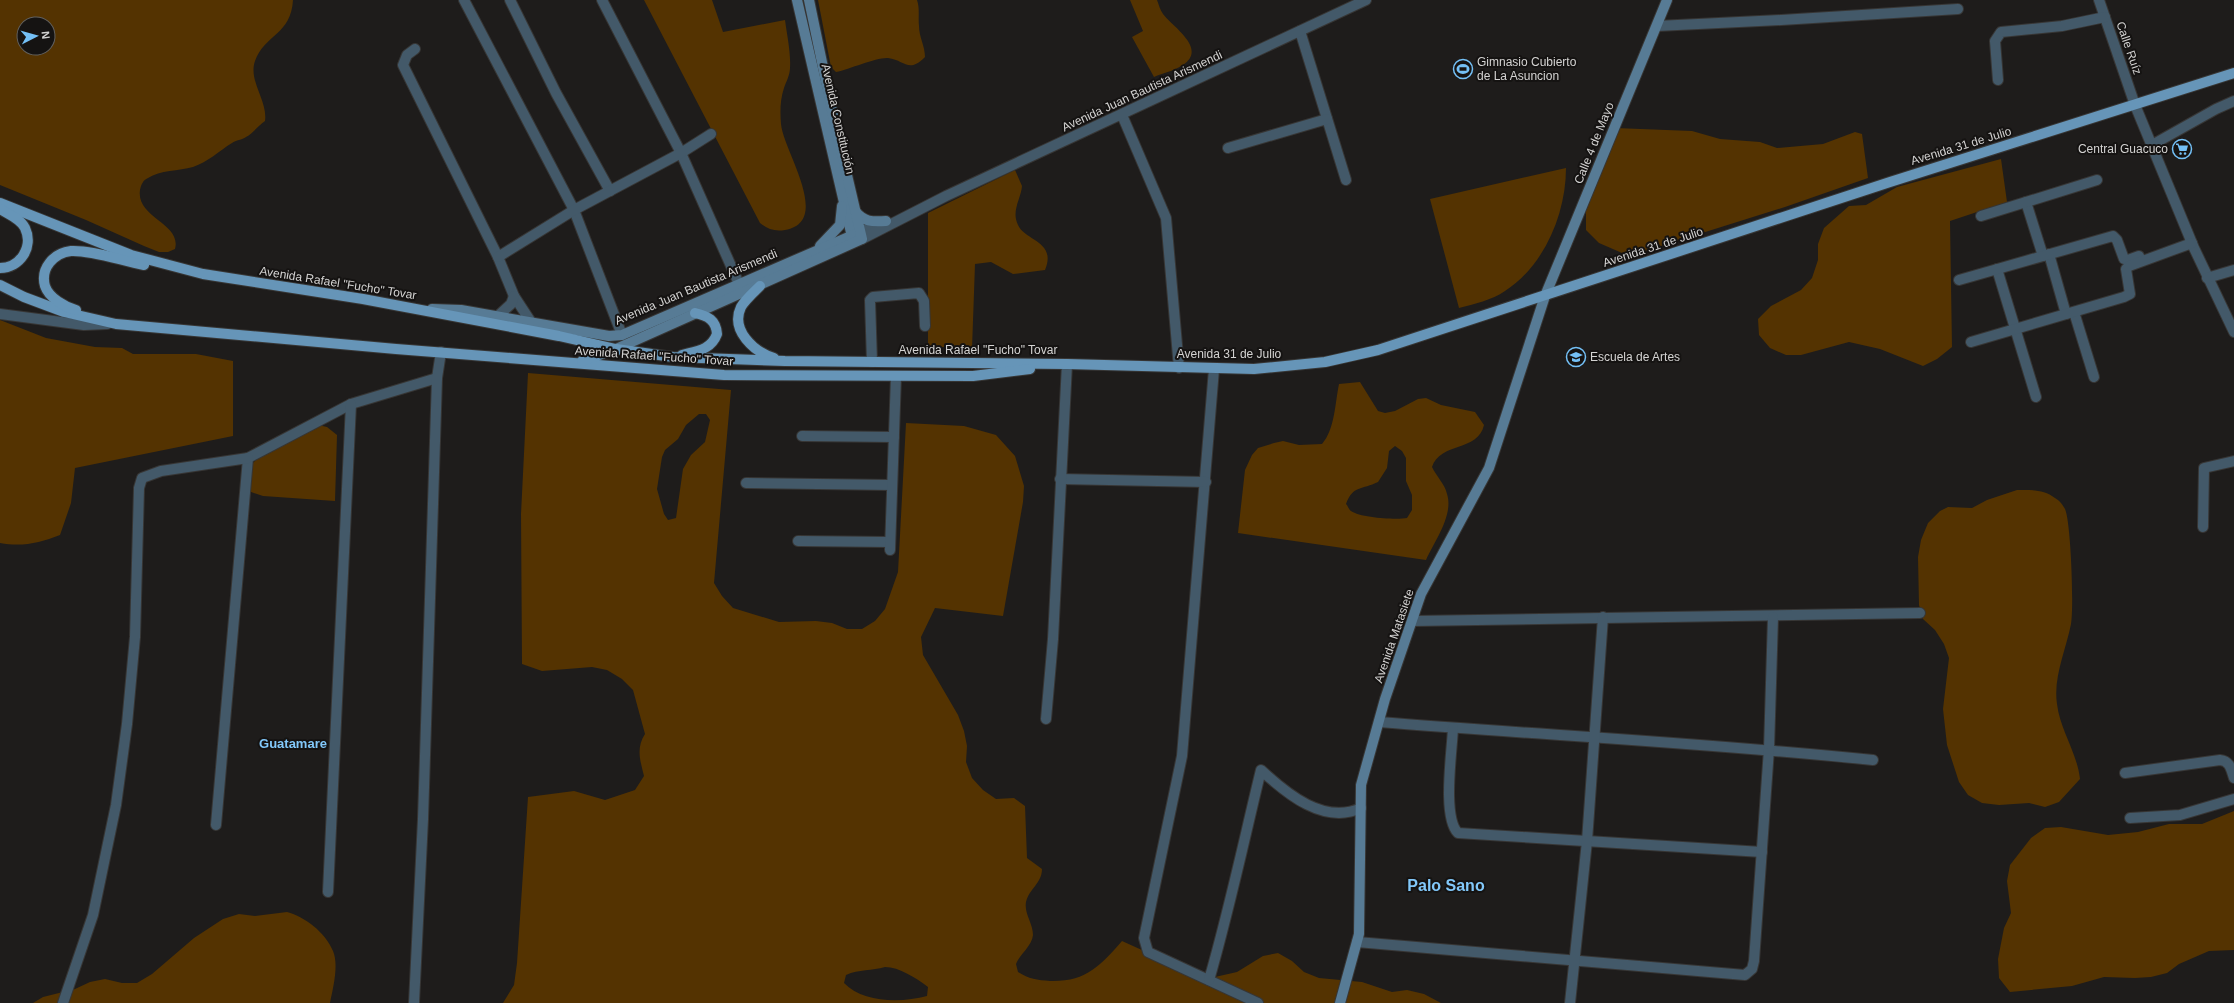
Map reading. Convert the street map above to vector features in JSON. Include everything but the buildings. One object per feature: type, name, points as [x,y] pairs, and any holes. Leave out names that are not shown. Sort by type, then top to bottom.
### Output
[{"type":"main road","name":"Avenida 31 de Julio","points":[[1067,364],[1214,369],[1274,368],[1349,358],[1413,339],[1890,182],[2234,73]]},
{"type":"main road","name":"Avenida Rafael \"Fucho\" Tovar","points":[[0,203],[131,255],[203,274],[414,308],[616,348],[673,356],[785,361],[1067,364]]},
{"type":"main road","points":[[0,209],[13,217],[25,228],[27,240],[26,251],[21,261],[8,268],[0,268]]},
{"type":"main road","points":[[116,324],[71,309],[60,303],[51,294],[46,286],[45,274],[50,261],[59,254],[71,251],[203,274]]},
{"type":"main road","name":"Avenida Rafael \"Fucho\" Tovar","points":[[0,285],[24,297],[64,312],[116,324],[724,375],[973,376],[1067,364]]},
{"type":"main road","points":[[760,286],[741,307],[738,323],[745,340],[764,355],[785,361]]},
{"type":"main road","points":[[673,356],[706,349],[715,339],[716,327],[712,320],[705,315],[695,313]]},
{"type":"main road","points":[[576,363],[616,348]]},
{"type":"street","points":[[464,0],[574,210],[622,335]]},
{"type":"street","points":[[510,0],[556,93],[610,191]]},
{"type":"street","points":[[602,0],[681,153],[739,284]]},
{"type":"street","name":"Avenida Constitución","points":[[797,0],[843,198],[857,237]]},
{"type":"street","name":"Avenida Constitución","points":[[809,0],[855,211],[857,237]]},
{"type":"street","name":"Avenida Juan Bautista Arismendi","points":[[414,308],[461,310],[609,336],[622,335],[816,250],[857,237],[1122,115],[1366,0]]},
{"type":"street","name":"Calle 4 de Mayo","points":[[1545,296],[1667,0]]},
{"type":"street","name":"Calle Ruíz","points":[[2099,0],[2135,105],[2190,240],[2234,332]]},
{"type":"street","points":[[1656,26],[1958,9]]},
{"type":"street","points":[[1998,80],[1995,40],[2001,32],[2062,26],[2105,17]]},
{"type":"street","points":[[1300,31],[1346,180]]},
{"type":"street","points":[[415,49],[407,55],[403,65],[498,257],[514,296],[531,322]]},
{"type":"street","points":[[2152,145],[2216,109],[2234,101]]},
{"type":"street","points":[[1122,115],[1166,218],[1178,368]]},
{"type":"street","points":[[1228,148],[1327,119]]},
{"type":"street","points":[[498,257],[574,210],[681,153],[711,134]]},
{"type":"street","points":[[1981,216],[2097,180]]},
{"type":"street","points":[[816,250],[840,224],[843,198]]},
{"type":"street","points":[[2026,202],[2094,377]]},
{"type":"street","name":"Avenida Juan Bautista Arismendi","points":[[616,348],[760,286],[886,221],[930,204]]},
{"type":"street","points":[[855,211],[862,219],[871,222],[886,221]]},
{"type":"street","points":[[1959,280],[2113,236],[2117,240],[2124,259],[2128,260],[2190,240]]},
{"type":"street","points":[[1971,342],[2124,297],[2130,294],[2126,269],[2129,266],[2190,240]]},
{"type":"street","points":[[1997,269],[2036,397]]},
{"type":"street","points":[[2207,278],[2234,270]]},
{"type":"street","points":[[872,362],[870,300],[873,297],[919,293],[924,301],[925,326]]},
{"type":"street","points":[[498,316],[511,304],[514,296]]},
{"type":"street","name":"Avenida Matasiete","points":[[1340,1003],[1359,934],[1361,785],[1379,722],[1421,594],[1489,468],[1545,296]]},
{"type":"street","points":[[0,314],[84,324],[116,324]]},
{"type":"street","points":[[414,1003],[423,811],[437,378],[442,352]]},
{"type":"street","points":[[1046,719],[1053,640],[1067,364]]},
{"type":"street","points":[[1214,369],[1206,482],[1182,756],[1144,938],[1148,952],[1258,1003]]},
{"type":"street","points":[[798,541],[890,546],[896,376]]},
{"type":"street","points":[[63,1003],[93,915],[116,804],[127,724],[135,636],[139,488],[142,478],[161,471],[248,458],[351,404],[437,378]]},
{"type":"street","points":[[328,892],[351,404]]},
{"type":"street","points":[[802,436],[894,437]]},
{"type":"street","points":[[216,825],[248,458]]},
{"type":"street","points":[[2203,527],[2204,468],[2234,461]]},
{"type":"street","points":[[1060,479],[1206,482]]},
{"type":"street","points":[[746,483],[892,484]]},
{"type":"street","points":[[1412,621],[1603,617],[1773,617],[1920,614]]},
{"type":"street","points":[[1570,1003],[1587,841],[1603,617]]},
{"type":"street","points":[[1357,942],[1745,975],[1752,969],[1754,961],[1769,749],[1773,617]]},
{"type":"street","points":[[1379,722],[1594,739],[1769,749],[1873,760]]},
{"type":"street","points":[[1453,728],[1449,813],[1453,828],[1458,833],[1762,852]]},
{"type":"street","points":[[2125,773],[2220,760],[2226,761],[2230,764],[2234,778]]},
{"type":"street","points":[[1209,980],[1229,912],[1236,873],[1261,770],[1278,786],[1314,808],[1335,814],[1353,812],[1361,808]]},
{"type":"street","points":[[2130,818],[2180,815],[2234,799]]},
{"type":"shaded area","points":[[0,0],[293,0],[288,20],[283,28],[259,52],[255,61],[254,76],[264,106],[265,121],[249,135],[234,142],[204,162],[193,167],[158,173],[146,179],[142,185],[140,190],[141,200],[151,214],[172,233],[175,240],[175,249],[168,252],[159,252],[0,185]]},
{"type":"shaded area","points":[[644,0],[712,0],[723,32],[785,20],[790,68],[782,97],[781,124],[802,184],[805,200],[805,214],[799,224],[785,230],[778,231],[765,227],[760,223]]},
{"type":"shaded area","points":[[818,0],[917,0],[919,10],[919,30],[925,57],[914,65],[906,65],[894,59],[883,58],[836,72],[831,67]]},
{"type":"shaded area","points":[[1130,0],[1157,0],[1163,14],[1186,38],[1190,45],[1192,52],[1190,59],[1180,67],[1154,77],[1132,37],[1143,31]]},
{"type":"shaded area","points":[[1615,128],[1692,131],[1720,139],[1760,142],[1777,148],[1823,144],[1855,132],[1862,134],[1868,178],[1785,207],[1629,256],[1599,243],[1586,230],[1586,205]]},
{"type":"shaded area","points":[[2001,159],[2007,202],[1950,221],[1952,347],[1937,359],[1923,366],[1880,349],[1849,342],[1801,355],[1786,355],[1770,348],[1759,335],[1758,319],[1771,306],[1801,290],[1812,278],[1818,260],[1818,244],[1824,228],[1849,206],[1866,205],[1897,187]]},
{"type":"shaded area","points":[[1566,168],[1562,203],[1557,220],[1542,253],[1519,280],[1505,291],[1494,297],[1459,308],[1430,199]]},
{"type":"shaded area","points":[[1015,170],[1022,186],[1016,210],[1016,220],[1018,225],[1027,235],[1044,247],[1048,260],[1045,270],[1013,274],[991,262],[975,264],[972,349],[928,346],[928,213]]},
{"type":"shaded area","points":[[0,320],[46,338],[95,347],[122,348],[133,354],[196,354],[233,361],[233,436],[75,468],[71,503],[60,535],[31,544],[16,545],[0,543]]},
{"type":"shaded area","points":[[528,373],[731,390],[714,583],[722,596],[733,608],[779,622],[816,621],[832,623],[847,629],[862,629],[875,621],[885,609],[898,572],[906,423],[964,426],[996,435],[1015,456],[1024,486],[1023,502],[1003,616],[935,608],[921,637],[923,655],[958,715],[964,731],[967,746],[966,762],[972,778],[983,790],[996,799],[1014,798],[1025,806],[1027,858],[1042,869],[1040,878],[1026,902],[1026,911],[1032,926],[1033,935],[1030,943],[1016,964],[1018,972],[1030,978],[1041,980],[1063,981],[1073,979],[1091,971],[1099,965],[1122,941],[1206,979],[1237,972],[1263,956],[1278,953],[1292,961],[1304,972],[1319,978],[1362,982],[1392,992],[1407,990],[1424,994],[1441,1003],[503,1003],[514,985],[517,963],[528,797],[574,791],[605,800],[635,790],[644,776],[640,759],[640,744],[645,734],[633,690],[622,679],[607,670],[592,667],[542,671],[522,664],[521,514]],"holes":[[[699,414],[706,414],[710,420],[705,442],[691,455],[683,469],[676,518],[668,520],[664,514],[657,489],[662,457],[665,450],[678,439],[686,425]],[[885,967],[902,971],[928,987],[927,996],[906,1000],[883,1000],[861,994],[852,990],[844,983],[846,975]]]},
{"type":"shaded area","points":[[1360,382],[1378,411],[1385,413],[1395,411],[1418,399],[1426,398],[1441,405],[1475,412],[1484,425],[1480,434],[1474,439],[1467,444],[1443,454],[1436,459],[1432,467],[1447,494],[1448,511],[1438,537],[1426,560],[1238,533],[1245,470],[1252,455],[1258,448],[1283,441],[1299,445],[1322,444],[1330,431],[1339,384]],"holes":[[[1395,446],[1402,451],[1406,458],[1406,481],[1412,495],[1412,510],[1407,518],[1388,519],[1370,517],[1350,510],[1346,504],[1352,494],[1359,489],[1378,482],[1387,468],[1389,451]]]},
{"type":"shaded area","points":[[318,425],[327,427],[337,435],[335,501],[263,496],[251,492],[248,487],[252,464],[268,448]]},
{"type":"shaded area","points":[[2017,490],[2042,492],[2051,495],[2058,500],[2065,509],[2069,530],[2072,615],[2069,634],[2058,674],[2056,694],[2061,723],[2076,760],[2080,779],[2059,802],[2045,807],[2029,803],[1999,805],[1982,803],[1968,795],[1959,782],[1947,745],[1943,709],[1949,658],[1944,644],[1935,630],[1923,619],[1919,605],[1918,557],[1921,540],[1928,523],[1940,511],[1948,507],[1972,508],[1987,500]]},
{"type":"shaded area","points":[[2234,811],[2234,950],[2209,951],[2179,964],[2167,973],[2151,977],[2104,977],[2072,986],[2010,992],[1999,978],[1998,959],[2004,928],[2011,913],[2007,881],[2010,865],[2031,838],[2045,828],[2061,827],[2108,835],[2138,832],[2169,824],[2202,824]]},
{"type":"shaded area","points":[[287,912],[294,914],[314,926],[325,938],[333,951],[335,957],[335,970],[330,1003],[33,1003],[43,997],[75,989],[90,982],[105,979],[122,983],[137,983],[152,974],[194,938],[223,919],[239,914],[255,916]]},
{"type":"place","name":"Gimnasio Cubierto de La Asuncion","points":[[1463,69]]},
{"type":"place","name":"Central Guacuco","points":[[2182,149]]},
{"type":"place","name":"Escuela de Artes","points":[[1576,357]]},
{"type":"district","name":"Guatamare","points":[[293,743]]},
{"type":"district","name":"Palo Sano","points":[[1446,885]]}]
